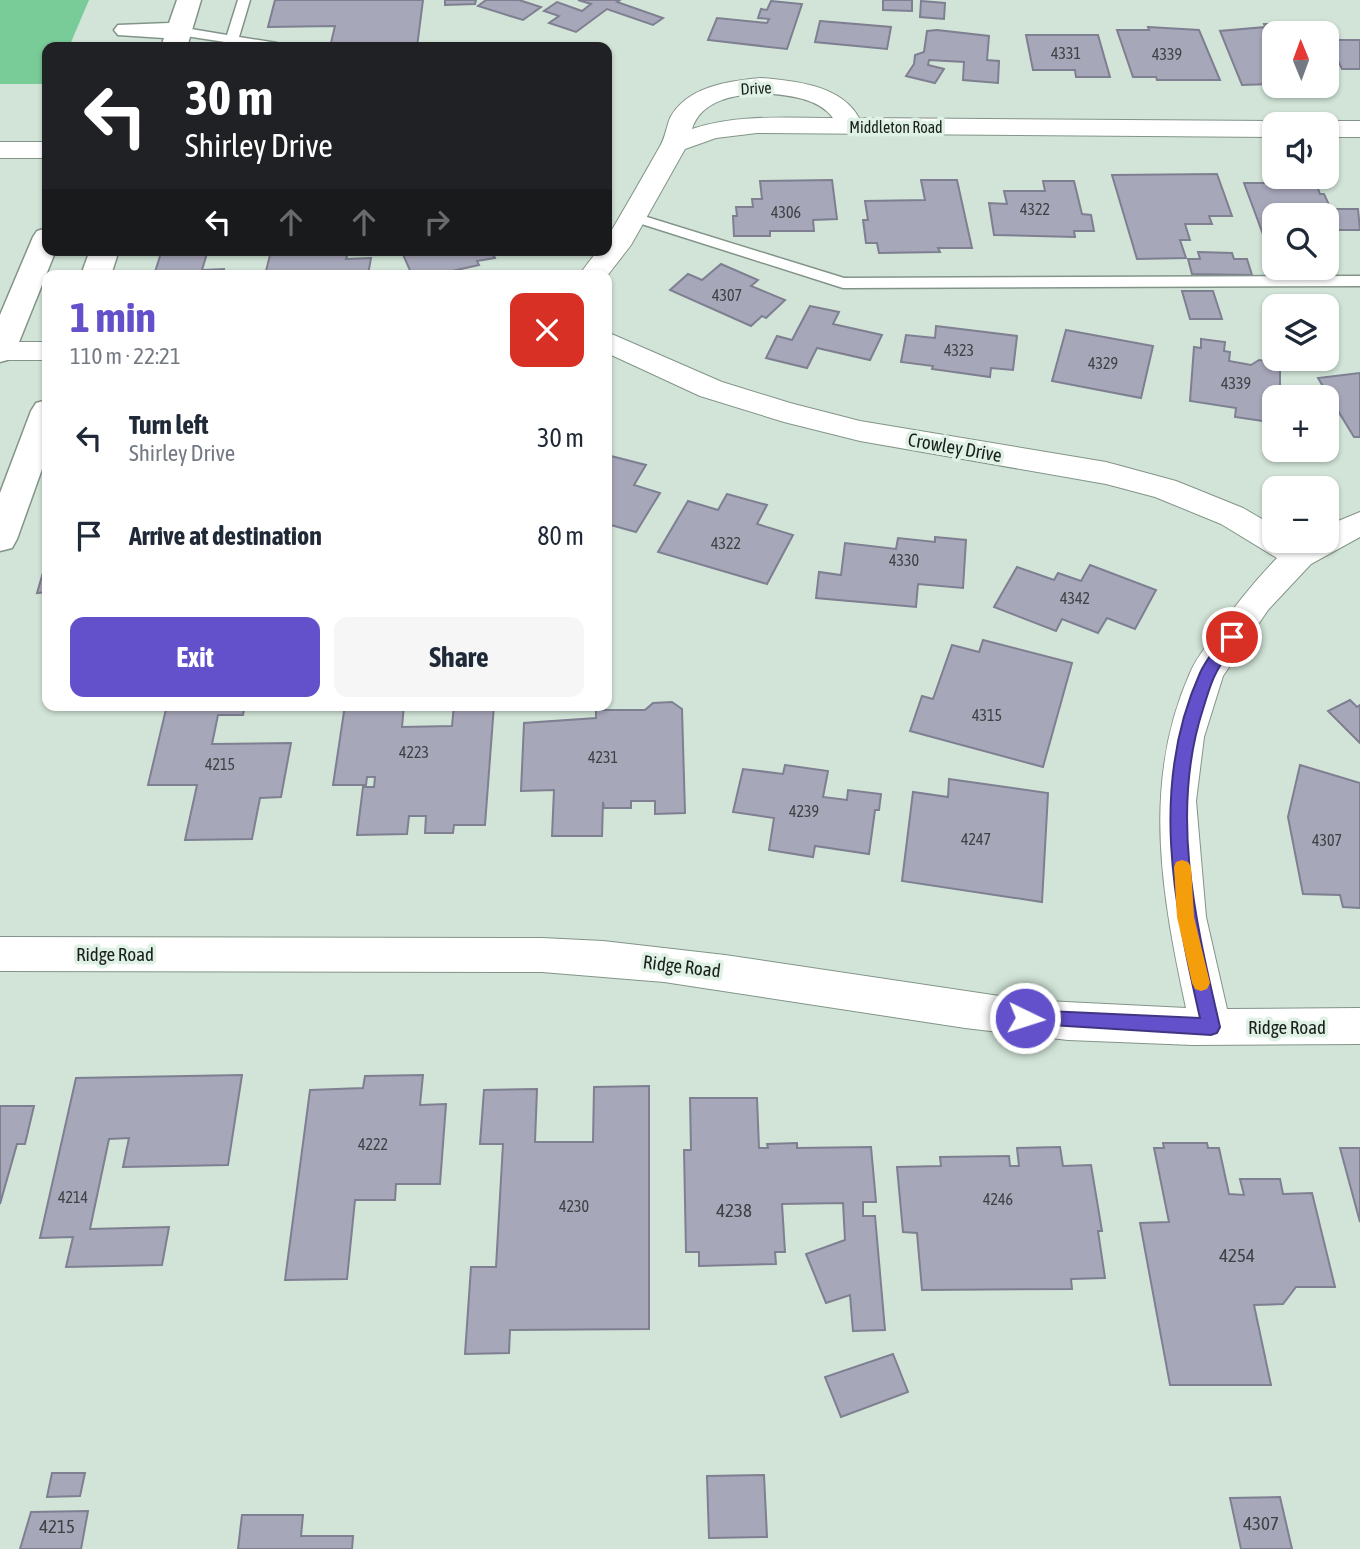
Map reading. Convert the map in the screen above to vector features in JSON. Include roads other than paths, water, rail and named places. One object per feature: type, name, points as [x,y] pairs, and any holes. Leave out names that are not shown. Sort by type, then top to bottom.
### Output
[{"type":"main road","points":[[127,29],[177,39],[190,0]]},
{"type":"main road","points":[[0,351],[42,249]]},
{"type":"main road","points":[[0,538],[42,425]]},
{"type":"street","name":"Drive","points":[[675,144],[687,111],[699,102],[723,92],[752,86],[783,87],[812,93],[842,110],[850,127]]},
{"type":"street","name":"Middleton Road","points":[[675,144],[712,131],[757,125],[1262,129]]},
{"type":"street","points":[[1339,129],[1360,129]]},
{"type":"street","points":[[612,251],[675,144]]},
{"type":"street","points":[[0,150],[42,150]]},
{"type":"street","points":[[597,270],[608,256]]},
{"type":"street","name":"Crowley Drive","points":[[612,343],[711,389],[784,412],[860,430],[1106,473],[1165,489],[1262,526]]},
{"type":"street","points":[[0,351],[42,351]]},
{"type":"street","points":[[1339,534],[1360,523]]},
{"type":"street","points":[[1211,1027],[1186,917],[1177,801],[1186,737],[1208,673],[1256,601],[1308,553]]},
{"type":"street","name":"Ridge Road","points":[[0,954],[542,955],[612,958],[690,966],[1025,1018],[1211,1027],[1360,1026]]},
{"type":"lane","points":[[232,42],[244,0]]},
{"type":"lane","points":[[177,39],[218,42]]},
{"type":"lane","points":[[634,217],[843,283],[1360,281]]}]
